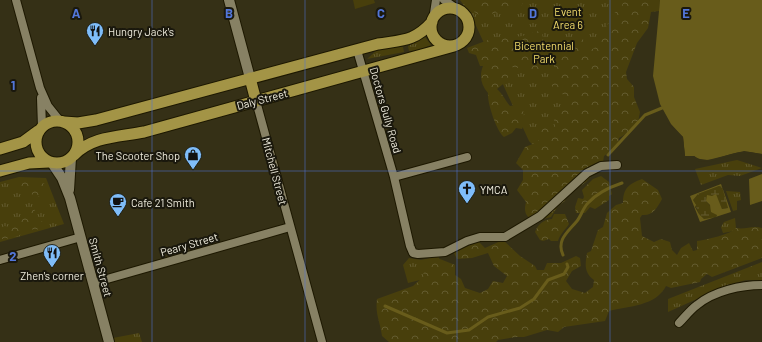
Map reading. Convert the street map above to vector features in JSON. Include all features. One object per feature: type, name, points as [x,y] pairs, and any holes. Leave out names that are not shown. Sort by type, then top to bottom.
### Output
[{"type":"main road","name":"Daly Street","points":[[62,122],[78,123],[96,120],[378,44],[411,39],[423,32],[439,12],[447,9],[460,11],[468,21],[468,33],[462,42],[454,46],[144,132],[104,138],[83,147],[72,157]]},
{"type":"main road","points":[[433,21],[432,32],[439,42],[448,46],[454,46]]},
{"type":"main road","name":"Mitchell Street","points":[[250,78],[256,100]]},
{"type":"main road","points":[[0,149],[27,140],[48,123],[62,122],[72,127],[77,134],[78,144],[72,157],[63,162],[29,163],[0,171]]},
{"type":"main road","points":[[40,129],[36,139],[36,148],[41,156],[51,162]]},
{"type":"street","points":[[16,0],[40,88],[48,106],[62,122]]},
{"type":"street","name":"Mitchell Street","points":[[229,0],[250,78]]},
{"type":"street","points":[[433,21],[436,0]]},
{"type":"street","points":[[444,0],[460,11]]},
{"type":"street","name":"Doctors Gully Road","points":[[357,50],[394,177],[410,246],[413,253],[445,252],[467,241],[480,237],[505,237],[540,216],[587,173],[600,166],[617,165]]},
{"type":"street","points":[[40,88],[42,106],[40,129]]},
{"type":"street","name":"Mitchell Street","points":[[256,100],[322,342]]},
{"type":"street","name":"Smith Street","points":[[70,198],[69,180],[72,157]]},
{"type":"street","points":[[394,177],[467,157]]},
{"type":"street","name":"Smith Street","points":[[51,162],[62,178],[70,198],[109,342]]},
{"type":"street","name":"Peary Street","points":[[93,283],[290,227]]},
{"type":"street","points":[[0,260],[81,237]]},
{"type":"street","points":[[680,323],[697,305],[720,293],[746,285],[762,285]]},
{"type":"green space","points":[[353,0],[374,0],[375,3],[355,9]]},
{"type":"green space","name":"Bicentennial Park","points":[[460,0],[624,0],[624,3],[550,163],[529,141],[472,17]]},
{"type":"green space","points":[[468,0],[525,0],[519,9],[496,12],[484,18],[471,10]]},
{"type":"green space","points":[[624,0],[660,0],[659,11],[651,12],[648,28],[637,43],[626,72],[627,79],[634,87],[634,97],[640,112],[638,122],[625,135],[619,138],[618,145],[604,156],[603,162],[586,182],[579,187],[573,182],[569,187],[565,201],[558,206],[551,217],[539,220],[536,223],[526,215],[526,202],[517,190],[523,180],[523,170],[516,163],[525,147],[538,142],[538,135],[544,127],[556,131],[554,114],[558,108],[567,102],[565,96],[549,84],[562,43],[569,41],[574,35],[581,36],[588,48],[593,49],[600,40],[612,16],[621,8]]},
{"type":"green space","points":[[549,28],[542,33],[544,45],[549,51],[547,58],[542,62],[543,68],[535,76],[519,68],[511,67],[508,72],[508,80],[497,89],[510,106],[516,105],[523,110],[525,122],[522,129],[516,128],[512,133],[504,137],[498,129],[489,103],[488,93],[482,84],[481,73],[483,66],[480,66],[476,55],[469,53],[467,48],[459,51],[488,40],[522,36]]},
{"type":"green space","points":[[425,37],[431,45],[419,50],[409,51],[408,46]]},
{"type":"green space","points":[[403,47],[404,52],[367,59],[378,49]]},
{"type":"green space","points":[[737,160],[762,168],[740,176],[728,175],[701,185],[695,169]]},
{"type":"green space","points":[[601,176],[609,182],[612,194],[609,196],[609,200],[595,209],[590,207],[585,213],[576,213],[575,207],[578,198],[583,199],[584,197],[582,190],[593,179]]},
{"type":"green space","points":[[19,177],[46,178],[64,224],[0,242],[0,182]]},
{"type":"green space","points":[[28,178],[45,184],[49,190],[49,196],[41,197],[26,192],[18,192],[15,183],[18,179],[23,180]]},
{"type":"green space","points":[[642,179],[658,190],[662,199],[652,213],[642,215],[640,218],[642,236],[654,242],[661,239],[670,242],[672,250],[677,255],[681,248],[689,243],[693,251],[697,250],[697,241],[724,234],[736,228],[758,227],[762,228],[762,258],[712,277],[707,274],[701,279],[700,282],[671,288],[666,286],[662,293],[656,298],[641,304],[609,311],[605,321],[564,327],[558,332],[547,330],[524,337],[498,340],[496,342],[389,342],[382,336],[377,313],[377,299],[413,286],[424,276],[422,266],[425,262],[435,257],[455,265],[455,275],[461,279],[465,288],[480,293],[488,289],[493,281],[503,283],[507,276],[494,266],[488,253],[472,258],[457,259],[453,251],[460,246],[478,241],[485,248],[503,240],[520,256],[535,266],[537,270],[544,270],[547,263],[561,263],[576,256],[580,258],[581,266],[572,271],[566,281],[572,289],[585,293],[593,287],[594,280],[588,274],[586,261],[587,253],[591,251],[598,230],[603,227],[607,213],[616,205],[623,203],[624,194],[628,187]]},
{"type":"green space","points":[[719,186],[722,187],[728,208],[722,209],[718,200],[706,201],[717,214],[716,217],[704,219],[699,214],[693,200],[698,194]]},
{"type":"green space","points":[[726,191],[740,192],[741,200],[737,201],[737,210],[733,211]]},
{"type":"green space","points":[[34,209],[37,214],[36,219],[42,221],[43,226],[35,231],[30,228],[17,236],[2,239],[0,231],[4,226],[10,227],[12,222]]},
{"type":"green space","points":[[554,214],[565,214],[569,224],[561,234],[558,241],[551,241],[549,239],[543,241],[540,240],[535,232],[536,229],[543,221],[552,219]]},
{"type":"green space","points":[[735,218],[736,228],[734,231],[723,233],[721,227],[724,222]]},
{"type":"green space","points":[[439,256],[440,275],[408,283],[403,265],[409,258],[421,260]]},
{"type":"green space","points":[[762,262],[762,280],[746,280],[728,285],[668,312],[668,299]]},
{"type":"green space","points":[[139,333],[142,342],[115,342],[113,338]]},
{"type":"shaded area","points":[[660,0],[762,0],[762,154],[748,152],[737,153],[711,160],[699,159],[694,156],[685,156],[683,137],[671,124],[660,104],[653,76]]},
{"type":"shaded area","points":[[762,174],[762,201],[750,205],[749,179]]},
{"type":"shaded area","points":[[721,184],[731,212],[716,217],[717,215],[711,212],[710,205],[706,201],[707,195],[712,196],[716,194],[722,209],[728,208],[722,187],[719,186],[698,194],[693,200],[699,214],[704,219],[715,217],[700,222],[690,196]]},
{"type":"pier","points":[[667,122],[683,137],[685,156],[694,156],[698,159],[708,160],[744,151],[762,154],[762,156],[744,153],[708,162],[698,161],[693,158],[684,158],[681,153],[681,138]]},
{"type":"waterway","points":[[608,155],[645,115],[662,108]]},
{"type":"waterway","points":[[563,255],[561,245],[564,236],[578,219],[586,205],[608,188],[622,183]]},
{"type":"waterway","points":[[385,306],[447,333],[469,330],[488,317],[520,308],[534,299],[548,280],[564,274],[568,267],[567,264]]},
{"type":"place","name":"Hungry Jack's","points":[[95,46]]},
{"type":"place","name":"The Scooter Shop","points":[[193,170]]},
{"type":"place","name":"YMCA","points":[[467,204]]},
{"type":"place","name":"Cafe 21 Smith","points":[[118,217]]},
{"type":"place","name":"Zhen's corner","points":[[52,268]]},
{"type":"park label","name":"Event Area 6","points":[[568,17]]}]
